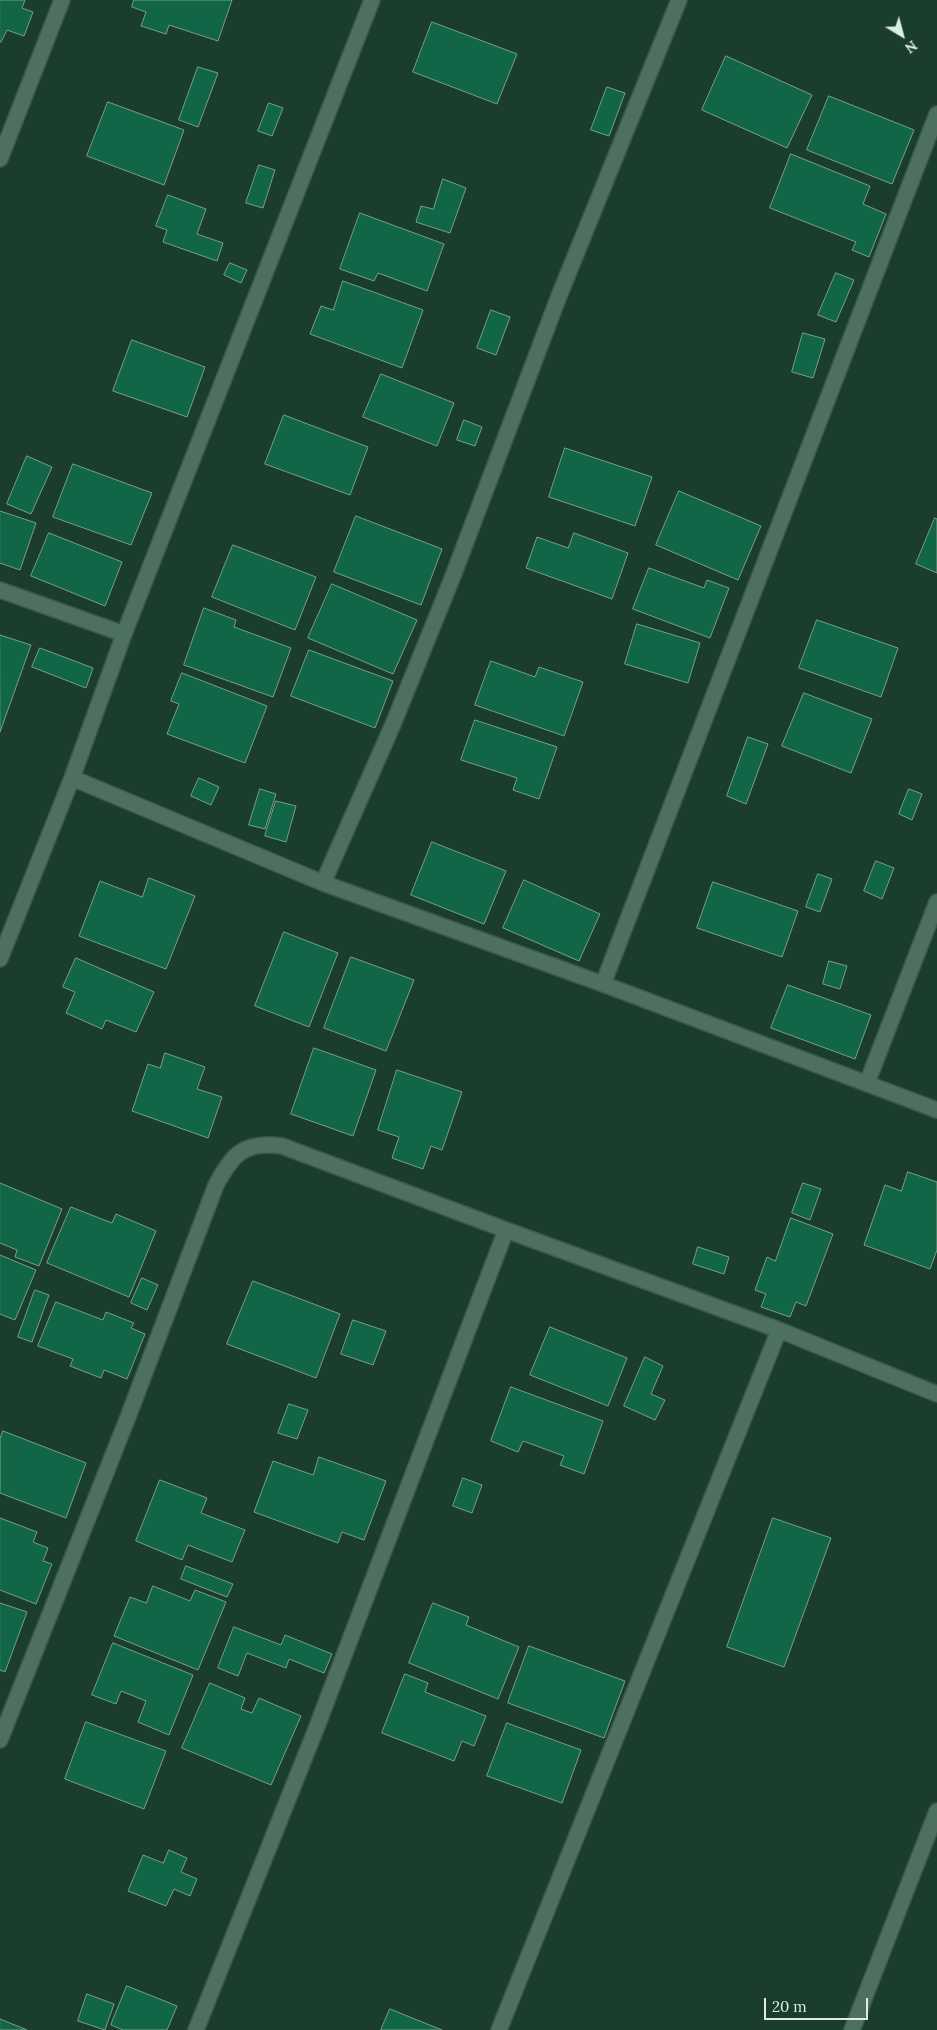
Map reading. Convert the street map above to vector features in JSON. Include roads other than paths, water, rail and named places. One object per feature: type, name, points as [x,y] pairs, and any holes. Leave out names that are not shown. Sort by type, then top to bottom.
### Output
[{"type":"street","points":[[0,159],[62,0]]},
{"type":"street","points":[[0,959],[72,778],[124,634],[372,0]]},
{"type":"street","points":[[323,884],[405,695],[453,576],[556,306],[679,0]]},
{"type":"street","points":[[603,984],[937,114]]},
{"type":"street","points":[[0,590],[124,634]]},
{"type":"street","points":[[72,778],[323,884],[603,984],[937,1110]]},
{"type":"street","points":[[867,1083],[937,902]]},
{"type":"street","points":[[0,1740],[128,1418],[216,1185],[235,1156],[248,1148],[264,1144],[282,1146],[779,1330],[937,1394]]},
{"type":"street","points":[[196,2030],[316,1729],[506,1230]]},
{"type":"street","points":[[499,2030],[779,1330]]},
{"type":"street","points":[[852,2030],[937,1810]]}]
